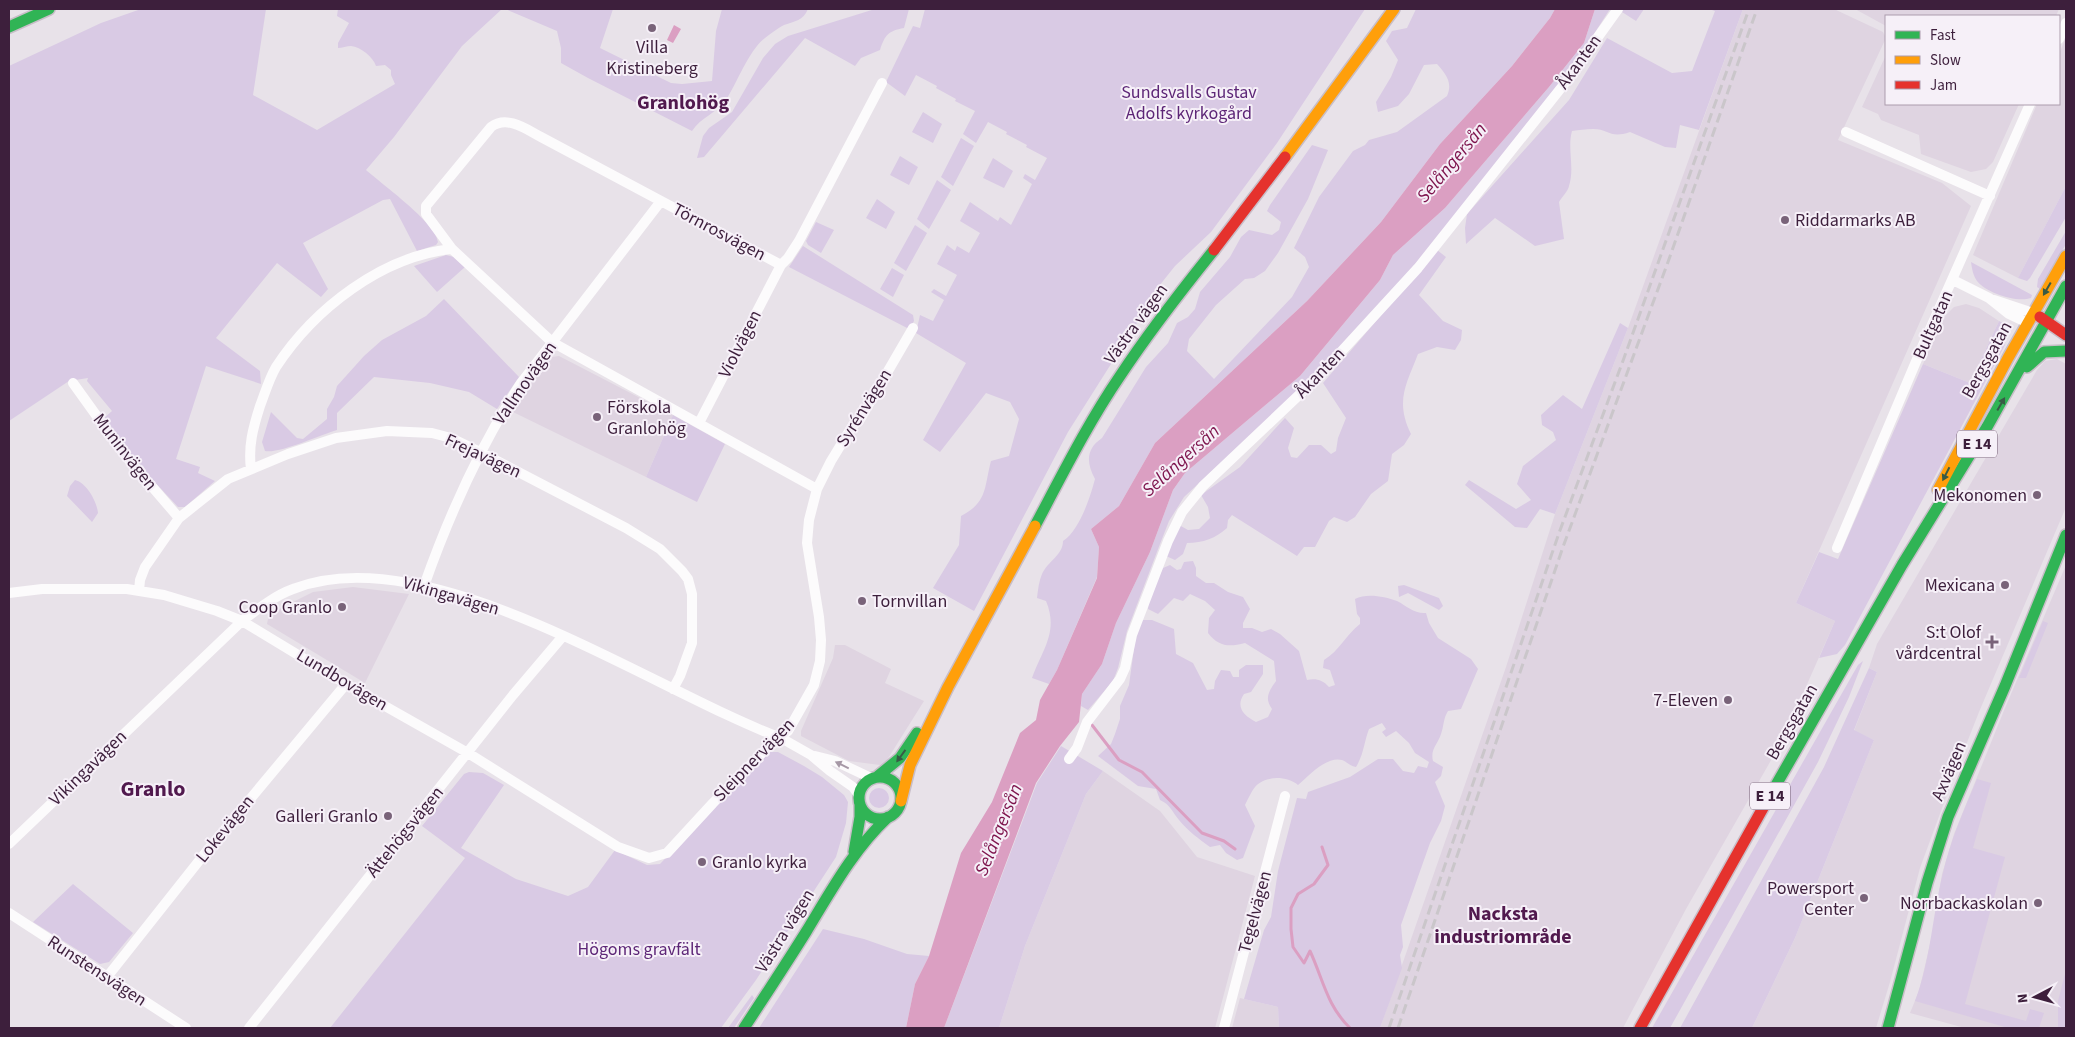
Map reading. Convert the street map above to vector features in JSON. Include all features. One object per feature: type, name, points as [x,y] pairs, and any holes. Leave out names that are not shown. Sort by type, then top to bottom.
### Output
[{"type":"main road","points":[[9,27],[49,9]]},
{"type":"main road","name":"Västra vägen","points":[[901,801],[910,765],[948,687],[1078,445],[1118,377],[1165,311],[1248,207],[1394,9]]},
{"type":"main road","name":"Bergsgatan","points":[[1640,1028],[1902,564],[1961,443],[2066,256]]},
{"type":"main road","name":"Bergsgatan","points":[[1902,564],[1936,515],[2011,387],[2066,286]]},
{"type":"main road","points":[[2030,318],[2045,327],[2066,335]]},
{"type":"main road","points":[[2045,327],[2066,351]]},
{"type":"main road","points":[[2011,387],[2037,355],[2051,349],[2066,351]]},
{"type":"main road","name":"Axvägen","points":[[1888,1028],[1927,883],[1948,817],[2005,686],[2066,536]]},
{"type":"main road","name":"Västra vägen","points":[[874,777],[892,768],[899,760],[948,687]]},
{"type":"main road","points":[[874,777],[888,778],[900,790],[901,801],[897,810],[888,817],[874,818],[864,811],[859,800],[862,786],[874,777]]},
{"type":"main road","name":"Västra vägen","points":[[854,852],[860,817],[859,800]]},
{"type":"main road","name":"Västra vägen","points":[[744,1028],[794,953],[854,852],[875,828],[888,817]]},
{"type":"street","name":"Åkanten","points":[[1069,759],[1087,722],[1120,679],[1125,668],[1132,635],[1168,541],[1182,512],[1203,486],[1318,377],[1418,268],[1565,83],[1618,9]]},
{"type":"street","points":[[2060,38],[2066,23]]},
{"type":"street","name":"Törnrosvägen","points":[[452,249],[426,214],[426,206],[470,152],[497,123],[507,122],[521,127],[781,265],[788,258],[799,240],[882,83]]},
{"type":"street","name":"Bultgatan","points":[[1837,548],[1923,346],[2030,105]]},
{"type":"street","points":[[1846,132],[1990,196]]},
{"type":"street","name":"Vallmovägen","points":[[424,586],[452,512],[480,452],[502,411],[552,342],[661,201]]},
{"type":"street","points":[[251,470],[250,442],[269,382],[275,368],[310,325],[332,304],[360,284],[414,258],[436,250],[452,249],[552,342],[817,489]]},
{"type":"street","name":"Violvägen","points":[[700,423],[781,265]]},
{"type":"street","points":[[1953,280],[2030,318]]},
{"type":"street","name":"Syrénvägen","points":[[817,489],[842,442],[859,421],[914,328]]},
{"type":"street","name":"Muninvägen","points":[[73,383],[124,454],[179,518]]},
{"type":"street","name":"Frejavägen","points":[[140,591],[140,580],[145,568],[179,518],[228,479],[308,446],[336,438],[387,431],[432,433],[451,438],[480,452],[626,528],[660,549],[682,571],[688,580],[692,594],[692,643],[680,676],[673,689]]},
{"type":"street","name":"Sleipnervägen","points":[[649,858],[667,854],[713,803],[771,744],[792,726],[814,685],[820,661],[819,616],[807,543],[808,520],[817,489]]},
{"type":"street","name":"Vikingavägen","points":[[9,844],[242,621],[280,594],[294,588],[331,579],[352,577],[379,578],[424,586],[509,613],[563,636],[780,738],[811,755],[853,787],[859,800]]},
{"type":"street","name":"Lundbovägen","points":[[9,594],[42,589],[93,588],[140,591],[164,595],[217,611],[242,621],[346,684],[468,753],[618,847],[649,858]]},
{"type":"street","name":"Ättehögsvägen","points":[[249,1028],[513,695],[563,636]]},
{"type":"street","name":"Lokevägen","points":[[106,977],[247,802],[346,684]]},
{"type":"street","name":"Vikingavägen","points":[[811,755],[835,761],[874,777]]},
{"type":"street","name":"Tegelvägen","points":[[1224,1028],[1285,796]]},
{"type":"street","name":"Runstensvägen","points":[[9,913],[186,1028]]},
{"type":"shaded area","points":[[1743,9],[1834,9],[1883,32],[1885,40],[1838,140],[1942,183],[1971,206],[1796,603],[1835,621],[1782,741],[1686,909],[1623,1028],[1380,1028],[1506,667],[1555,514],[1628,328]]},
{"type":"shaded area","points":[[1855,9],[2059,9],[2056,15],[1885,15],[1885,25]]},
{"type":"shaded area","points":[[2066,37],[2066,186],[2018,278],[1973,255],[2037,105],[2060,105],[2060,52]]},
{"type":"shaded area","points":[[1885,57],[1885,105],[2019,105],[1993,162],[1986,169],[1971,172],[1921,154],[1919,135],[1881,120],[1878,114],[1862,107]]},
{"type":"shaded area","points":[[1966,304],[1979,308],[1999,321],[1970,383],[1923,364],[1943,318],[1954,307]]},
{"type":"shaded area","name":"Förskola Granlohög","points":[[559,356],[673,415],[646,477],[513,412],[546,360]]},
{"type":"shaded area","points":[[2057,359],[2066,364],[2066,507],[1979,712],[1920,868],[1876,1028],[1752,1028],[1795,938],[1874,740],[1854,731],[1877,672],[1869,668],[1877,644],[2037,370],[2045,361]]},
{"type":"shaded area","points":[[2066,565],[2066,1028],[1965,1028],[1910,1013],[1919,991],[1932,936],[1942,874],[1954,834]]},
{"type":"shaded area","points":[[353,587],[409,594],[365,683],[267,624],[269,614],[313,592]]},
{"type":"shaded area","points":[[835,645],[845,645],[891,669],[885,683],[924,701],[887,760],[880,765],[849,761],[801,736],[801,731],[833,658]]},
{"type":"shaded area","points":[[1103,771],[1160,811],[1197,857],[1255,876],[1215,1028],[999,1028],[1025,946],[1086,794]]},
{"type":"shaded area","points":[[1240,998],[1278,1007],[1279,1028],[1232,1028]]},
{"type":"green space","points":[[141,9],[266,9],[253,95],[317,130],[395,84],[391,70],[385,65],[376,66],[363,50],[351,46],[338,48],[338,43],[349,23],[337,16],[338,9],[502,9],[462,46],[394,137],[366,170],[419,215],[435,234],[438,242],[436,245],[417,251],[390,199],[383,200],[303,243],[328,289],[321,297],[277,263],[216,338],[260,371],[261,384],[206,366],[176,459],[200,467],[198,473],[215,481],[185,507],[178,507],[134,460],[103,419],[112,411],[87,381],[88,378],[69,381],[9,421],[9,66],[101,23]]},
{"type":"green space","points":[[505,9],[613,9],[600,48],[671,83],[682,84],[712,81],[716,31],[722,9],[808,9],[801,18],[782,26],[759,43],[726,100],[692,131],[561,63],[561,48],[557,31]]},
{"type":"green space","points":[[875,9],[909,9],[904,28],[888,34],[880,50],[861,58],[855,66],[805,38],[704,157],[697,158],[703,136],[709,128],[732,112],[763,58],[775,44],[788,36]]},
{"type":"green space","name":"Sundsvalls Gustav Adolfs kyrkogård","points":[[925,9],[1365,9],[1277,143],[1211,232],[1175,266],[1147,301],[1142,315],[1068,432],[974,611],[933,588],[959,545],[961,516],[976,505],[984,493],[991,461],[1009,456],[1019,419],[1010,402],[986,393],[940,452],[923,440],[966,363],[916,333],[920,315],[933,321],[944,300],[931,292],[934,289],[946,296],[957,275],[937,264],[947,245],[955,251],[957,246],[969,253],[980,233],[960,221],[970,202],[998,221],[1000,217],[1011,225],[1032,184],[1023,178],[1025,174],[1035,180],[1047,158],[1026,147],[1027,145],[988,122],[976,143],[963,134],[975,111],[955,101],[956,99],[936,88],[937,86],[916,75],[905,96],[886,82],[913,26],[920,28]]},
{"type":"green space","points":[[1416,9],[1555,9],[1512,66],[1440,144],[1381,222],[1307,301],[1155,443],[1119,506],[1091,529],[1099,547],[1097,577],[1057,670],[1049,684],[1032,678],[1048,641],[1051,622],[1046,601],[1037,598],[1040,579],[1045,569],[1061,550],[1063,541],[1074,530],[1087,504],[1095,479],[1090,467],[1090,451],[1102,438],[1146,367],[1168,343],[1177,323],[1188,317],[1195,309],[1200,292],[1230,257],[1241,237],[1249,230],[1272,235],[1279,230],[1281,222],[1267,211],[1270,205],[1312,145],[1328,150],[1308,199],[1278,253],[1265,271],[1254,278],[1245,279],[1216,305],[1189,339],[1187,351],[1214,379],[1292,297],[1309,267],[1305,257],[1294,248],[1319,197],[1353,151],[1365,145],[1369,140],[1397,132],[1447,96],[1449,83],[1443,71],[1437,64],[1424,65],[1409,94],[1398,106],[1378,112],[1376,102],[1391,77],[1398,60],[1386,41],[1392,31],[1407,28]]},
{"type":"green space","points":[[1595,9],[1610,9],[1576,62],[1423,255],[1315,376],[1184,497],[1169,521],[1160,544],[1127,631],[1113,681],[1088,710],[1081,706],[1082,694],[1102,664],[1116,623],[1150,552],[1173,490],[1185,473],[1300,376],[1380,280],[1393,255],[1445,208],[1549,87],[1584,43]]},
{"type":"green space","points":[[1624,9],[1644,9],[1636,21],[1622,12]]},
{"type":"green space","points":[[1709,9],[1743,9],[1699,130],[1680,125],[1676,148],[1665,147],[1630,132],[1614,134],[1598,129],[1572,131],[1570,145],[1571,179],[1567,190],[1559,202],[1564,239],[1535,246],[1495,218],[1466,244],[1465,228],[1467,214],[1569,100],[1607,38],[1672,73],[1692,71],[1715,11]]},
{"type":"green space","points":[[923,112],[942,124],[933,143],[912,132]]},
{"type":"green space","points":[[961,138],[974,146],[953,186],[941,177]]},
{"type":"green space","points":[[900,156],[918,167],[909,185],[890,175]]},
{"type":"green space","points":[[993,158],[1013,171],[1004,188],[983,178]]},
{"type":"green space","points":[[937,180],[951,190],[929,229],[917,219]]},
{"type":"green space","points":[[2066,186],[2066,217],[2030,278],[2027,281],[2018,278]]},
{"type":"green space","points":[[877,199],[895,212],[886,229],[866,218]]},
{"type":"green space","points":[[816,222],[834,230],[821,253],[808,245],[806,241]]},
{"type":"green space","points":[[915,225],[927,233],[906,271],[894,263]]},
{"type":"green space","points":[[2066,231],[2066,244],[2040,289],[2037,287],[2038,279]]},
{"type":"green space","points":[[803,246],[913,315],[914,321],[909,329],[789,267]]},
{"type":"green space","points":[[1437,250],[1446,257],[1419,295],[1443,321],[1462,330],[1461,340],[1455,350],[1437,347],[1418,354],[1406,384],[1403,402],[1406,422],[1411,434],[1404,445],[1392,454],[1388,481],[1371,494],[1355,517],[1347,522],[1334,517],[1329,521],[1315,547],[1304,547],[1297,556],[1232,515],[1228,520],[1227,528],[1218,535],[1204,541],[1187,543],[1183,554],[1175,560],[1166,556],[1179,525],[1188,530],[1199,529],[1210,518],[1208,507],[1201,495],[1240,467],[1285,418],[1294,428],[1288,448],[1291,457],[1297,458],[1309,445],[1321,445],[1331,454],[1336,451],[1338,438],[1346,418],[1323,383]]},
{"type":"green space","points":[[446,255],[454,257],[465,267],[437,292],[414,266]]},
{"type":"green space","points":[[1971,262],[2032,295],[2031,298],[2010,298],[1987,289],[1977,281]]},
{"type":"green space","points":[[892,268],[904,275],[893,297],[880,289]]},
{"type":"green space","points":[[444,299],[519,377],[497,409],[469,392],[430,383],[374,377],[337,413],[337,430],[280,450],[265,451],[262,442],[271,412],[297,438],[303,439],[327,419],[327,409],[334,397],[337,386],[364,356],[382,340],[426,316]]},
{"type":"green space","points":[[1999,321],[2003,323],[2006,333],[2005,345],[1845,645],[1837,654],[1819,658],[1835,621],[1796,603],[1819,552],[1838,559],[1923,364],[1970,383]]},
{"type":"green space","points":[[1620,323],[1628,328],[1555,514],[1540,509],[1527,528],[1515,527],[1465,485],[1469,480],[1516,509],[1531,500],[1517,484],[1523,466],[1556,440],[1553,432],[1542,425],[1541,415],[1563,395],[1582,409]]},
{"type":"green space","points":[[673,415],[725,444],[697,502],[646,477]]},
{"type":"green space","points":[[75,480],[84,485],[96,504],[98,513],[92,522],[67,496],[70,486]]},
{"type":"green space","points":[[1193,561],[1196,568],[1196,576],[1206,583],[1214,583],[1228,592],[1243,597],[1250,609],[1243,623],[1243,628],[1252,628],[1262,632],[1271,629],[1280,634],[1299,651],[1307,680],[1319,680],[1329,687],[1335,685],[1330,670],[1323,668],[1324,660],[1360,624],[1355,599],[1370,596],[1392,599],[1414,611],[1426,613],[1429,623],[1438,638],[1471,659],[1478,669],[1461,709],[1448,711],[1440,738],[1433,750],[1433,761],[1443,767],[1441,776],[1435,782],[1445,806],[1401,925],[1403,947],[1400,955],[1402,968],[1380,1028],[1279,1028],[1278,1007],[1244,999],[1264,930],[1271,917],[1278,871],[1297,798],[1306,799],[1308,792],[1350,777],[1378,759],[1393,759],[1403,771],[1414,773],[1418,766],[1427,768],[1429,762],[1415,753],[1409,743],[1396,731],[1386,737],[1382,732],[1386,729],[1382,723],[1369,729],[1356,767],[1342,760],[1336,760],[1324,764],[1298,785],[1288,780],[1276,778],[1264,780],[1255,787],[1245,805],[1255,826],[1243,858],[1237,860],[1226,853],[1220,845],[1210,847],[1190,831],[1169,806],[1160,800],[1156,789],[1138,786],[1098,756],[1111,744],[1120,719],[1120,706],[1129,685],[1136,634],[1140,620],[1152,620],[1174,629],[1176,654],[1193,663],[1207,690],[1214,689],[1215,681],[1221,670],[1230,671],[1233,677],[1239,677],[1239,670],[1246,665],[1263,665],[1263,674],[1251,692],[1244,694],[1240,703],[1242,711],[1256,722],[1268,717],[1272,709],[1268,698],[1276,681],[1274,661],[1245,643],[1225,645],[1212,638],[1208,633],[1209,618],[1215,610],[1205,601],[1190,594],[1183,601],[1174,598],[1158,614],[1148,609],[1149,597],[1163,568],[1170,565],[1177,570],[1181,569],[1184,562]]},
{"type":"green space","points":[[1404,585],[1439,598],[1443,606],[1439,610],[1408,593],[1399,597],[1398,586]]},
{"type":"green space","points":[[2043,621],[2048,623],[2026,678],[2019,678]]},
{"type":"green space","points":[[1863,661],[1849,697],[1818,762],[1670,1028],[1652,1028],[1858,665]]},
{"type":"green space","points":[[1869,668],[1877,672],[1854,730],[1874,740],[1795,938],[1752,1028],[1680,1028],[1824,767]]},
{"type":"green space","points":[[1061,746],[1103,771],[1086,794],[1025,946],[999,1028],[944,1028],[1037,783]]},
{"type":"green space","name":"Högoms gravfält","points":[[767,752],[778,752],[804,766],[822,777],[844,795],[848,802],[846,823],[836,857],[756,980],[721,1028],[330,1028],[465,858],[422,826],[464,774],[469,772],[483,773],[504,785],[461,848],[516,879],[568,896],[588,887],[615,850],[647,865],[660,864]]},
{"type":"green space","points":[[1977,779],[1991,783],[1973,848],[2005,857],[1965,1004],[2026,1021],[2030,1009],[2044,1013],[2039,1028],[2008,1028],[1915,1001],[1925,970],[1939,889],[1949,849]]},
{"type":"green space","points":[[879,788],[886,791],[889,798],[886,805],[879,808],[872,805],[869,798],[872,791]]},
{"type":"green space","points":[[73,884],[133,933],[109,962],[100,964],[33,922]]},
{"type":"green space","points":[[823,929],[864,939],[907,954],[929,956],[915,984],[906,1028],[759,1028]]},
{"type":"green space","points":[[2066,970],[2066,1028],[2058,1028],[2058,1001]]},
{"type":"green space","points":[[752,995],[754,998],[734,1028],[728,1028]]},
{"type":"water","name":"Selångersån","points":[[1555,9],[1595,9],[1584,43],[1549,87],[1445,208],[1393,255],[1380,280],[1300,376],[1185,473],[1173,490],[1150,552],[1116,623],[1102,664],[1082,694],[1079,722],[1060,746],[1036,783],[944,1028],[906,1028],[915,984],[929,956],[961,853],[992,802],[1020,733],[1036,720],[1040,700],[1057,670],[1097,578],[1099,547],[1091,529],[1119,506],[1155,443],[1307,301],[1381,222],[1440,144],[1512,66]]},
{"type":"water","points":[[674,25],[681,29],[673,43],[667,40]]},
{"type":"waterway","points":[[1092,725],[1119,760],[1142,772],[1202,833],[1224,841],[1235,849]]},
{"type":"waterway","points":[[1322,847],[1328,865],[1314,884],[1298,894],[1291,908],[1293,947],[1304,963],[1310,951],[1326,992],[1336,1011],[1350,1028]]},
{"type":"railway","points":[[1389,1028],[1559,533],[1749,9]]},
{"type":"railway","points":[[1398,1028],[1563,547],[1668,262],[1757,9]]},
{"type":"traffic: fast","points":[[9,27],[49,9]]},
{"type":"traffic: fast","points":[[1035,526],[1108,394],[1177,296],[1214,250]]},
{"type":"traffic: fast","points":[[1768,799],[1902,565],[1987,427],[2066,286]]},
{"type":"traffic: fast","points":[[2027,367],[2044,352],[2066,351]]},
{"type":"traffic: fast","points":[[1888,1028],[1927,883],[1948,817],[2005,686],[2066,535]]},
{"type":"traffic: fast","points":[[878,776],[900,758],[917,733]]},
{"type":"traffic: fast","points":[[884,777],[892,780],[898,786],[901,798],[898,810],[892,816],[876,819],[868,816],[862,810],[859,794],[862,786],[868,780],[884,777]]},
{"type":"traffic: fast","points":[[854,852],[860,817],[860,804]]},
{"type":"traffic: fast","points":[[744,1028],[853,857],[888,817]]},
{"type":"traffic: slow","points":[[1285,157],[1394,9]]},
{"type":"traffic: slow","points":[[1938,490],[2008,358],[2066,256]]},
{"type":"traffic: slow","points":[[901,801],[910,765],[948,687],[1035,526]]},
{"type":"traffic: jam","points":[[1214,250],[1285,157]]},
{"type":"traffic: jam","points":[[2040,317],[2066,335]]},
{"type":"traffic: jam","points":[[1640,1028],[1768,799]]},
{"type":"place","name":"Villa Kristineberg","points":[[652,28]]},
{"type":"place","name":"Riddarmarks AB","points":[[1785,220]]},
{"type":"place","name":"Förskola Granlohög","points":[[597,417]]},
{"type":"place","name":"Mekonomen","points":[[2037,495]]},
{"type":"place","name":"Mexicana","points":[[2005,585]]},
{"type":"place","name":"Tornvillan","points":[[862,601]]},
{"type":"place","name":"Coop Granlo","points":[[342,607]]},
{"type":"place","name":"S:t Olof vårdcentral","points":[[1992,642]]},
{"type":"place","name":"7-Eleven","points":[[1728,700]]},
{"type":"place","name":"Galleri Granlo","points":[[388,816]]},
{"type":"place","name":"Granlo kyrka","points":[[702,862]]},
{"type":"place","name":"Powersport Center","points":[[1864,898]]},
{"type":"place","name":"Norrbackaskolan","points":[[2038,903]]},
{"type":"district","name":"Granlohög","points":[[683,103]]},
{"type":"district","name":"Granlo","points":[[153,789]]},
{"type":"district","name":"Nacksta industriområde","points":[[1503,926]]}]
